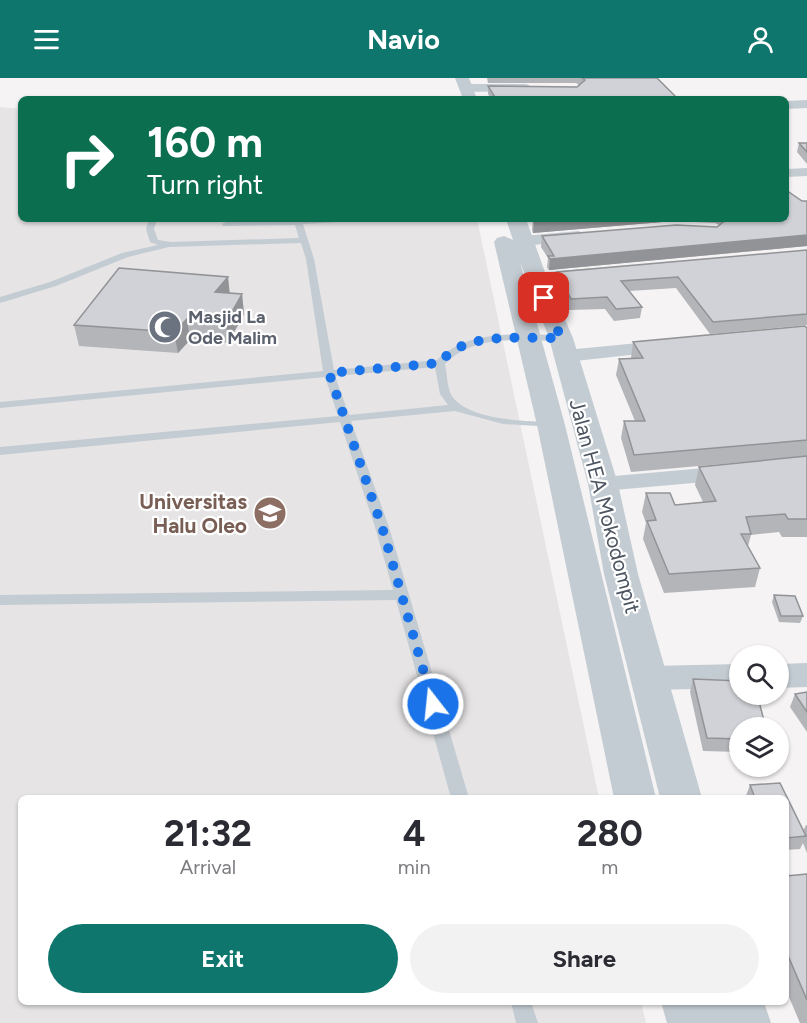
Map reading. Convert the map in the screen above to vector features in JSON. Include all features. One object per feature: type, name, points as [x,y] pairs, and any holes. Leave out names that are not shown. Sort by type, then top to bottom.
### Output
[{"type":"street","points":[[447,78],[453,96]]},
{"type":"street","points":[[466,88],[543,88]]},
{"type":"street","points":[[789,105],[807,104]]},
{"type":"street","points":[[789,173],[807,172]]},
{"type":"street","name":"Jalan HEA Mokodompit","points":[[497,222],[544,394],[634,795]]},
{"type":"street","points":[[520,230],[593,235]]},
{"type":"street","name":"Jalan HEA Mokodompit","points":[[520,230],[563,347],[603,484],[621,574],[651,678],[680,795]]},
{"type":"street","points":[[536,278],[617,271]]},
{"type":"street","points":[[563,347],[690,344]]},
{"type":"street","points":[[544,394],[575,394]]},
{"type":"street","points":[[603,484],[807,466]]},
{"type":"street","points":[[789,676],[807,675]]},
{"type":"street","points":[[651,678],[729,676]]},
{"type":"street","points":[[621,738],[668,742]]},
{"type":"street","points":[[688,1005],[693,1023]]},
{"type":"street","points":[[739,1005],[745,1023]]},
{"type":"lane","points":[[152,222],[150,229],[154,242],[171,245]]},
{"type":"lane","points":[[226,224],[298,222],[310,259],[329,373],[382,527],[459,795]]},
{"type":"lane","points":[[0,300],[53,284],[125,255],[171,245],[304,240]]},
{"type":"lane","points":[[456,408],[445,394],[440,363],[445,356],[464,346],[482,341],[530,339],[563,347]]},
{"type":"lane","points":[[0,405],[440,363]]},
{"type":"lane","points":[[0,452],[456,408],[480,418],[513,424],[551,425]]},
{"type":"lane","points":[[0,600],[401,595]]},
{"type":"lane","points":[[522,1005],[526,1023]]},
{"type":"shaded area","name":"Universitas Halu Oleo","points":[[0,107],[18,109],[18,222],[478,222],[598,795],[18,795],[18,1005],[642,1005],[646,1023],[0,1023]]},
{"type":"building","points":[[582,78],[657,78],[675,96],[494,96],[488,86],[577,87],[585,80]]},
{"type":"building","points":[[799,143],[807,143],[807,152]]},
{"type":"building","points":[[789,192],[802,201],[807,201],[807,235],[550,259],[548,256],[554,256],[542,236],[676,225],[717,227],[723,222],[789,222]]},
{"type":"building","points":[[807,250],[807,314],[713,322],[678,277],[621,281],[642,307],[616,309],[607,297],[571,299],[557,272]]},
{"type":"building","points":[[119,268],[228,277],[215,292],[242,294],[226,322],[187,319],[174,332],[74,325]]},
{"type":"building","points":[[805,326],[807,328],[807,440],[634,455],[624,421],[645,421],[619,359],[643,358],[633,342]]},
{"type":"building","points":[[807,456],[807,519],[788,519],[785,514],[746,517],[751,534],[741,534],[760,568],[669,574],[647,521],[656,520],[646,493],[670,493],[675,505],[716,501],[699,467]]},
{"type":"building","points":[[774,595],[795,596],[803,616],[781,616]]},
{"type":"building","points":[[693,679],[729,681],[729,705],[760,705],[763,717],[729,717],[729,739],[707,738]]},
{"type":"building","points":[[807,692],[807,712],[795,694]]},
{"type":"building","points":[[780,783],[786,795],[754,795],[750,785]]},
{"type":"building","points":[[789,801],[806,836],[789,838]]},
{"type":"building","points":[[807,874],[807,1000],[789,958],[789,876]]},
{"type":"place","name":"Masjid La Ode Malim","points":[[165,327]]},
{"type":"place","name":"Universitas Halu Oleo","points":[[270,513]]},
{"type":"route","points":[[433,704],[382,527],[329,373],[440,363],[445,356],[464,346],[482,341],[561,338],[544,298]]}]
